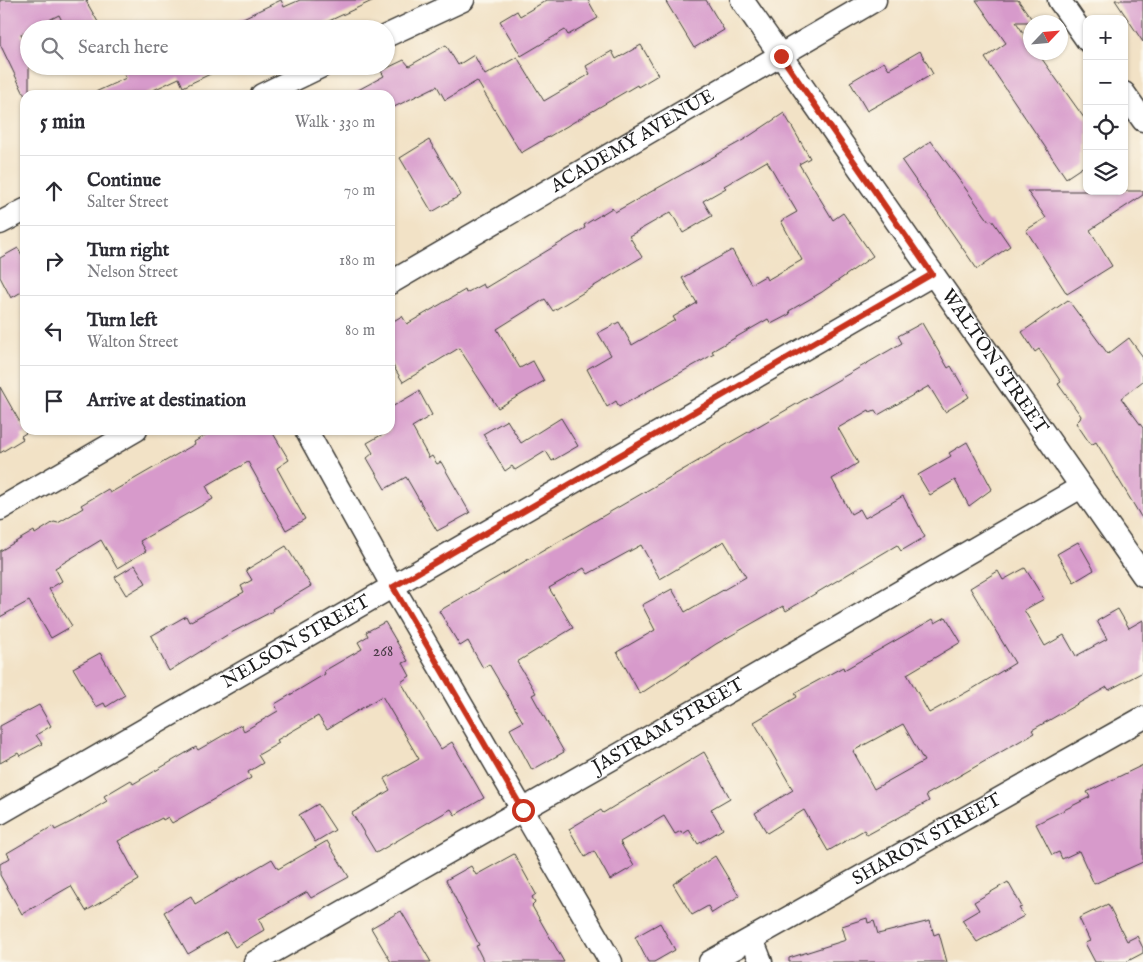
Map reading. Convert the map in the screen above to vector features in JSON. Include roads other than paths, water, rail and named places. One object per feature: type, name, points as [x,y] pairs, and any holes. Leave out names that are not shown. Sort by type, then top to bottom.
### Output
[{"type":"street","points":[[395,32],[463,0]]},
{"type":"street","name":"WALTON STREET","points":[[742,0],[1143,575]]},
{"type":"street","name":"ACADEMY AVENUE","points":[[395,280],[875,0]]},
{"type":"street","points":[[1059,0],[1083,34]]},
{"type":"street","points":[[272,90],[303,75]]},
{"type":"street","points":[[1128,99],[1143,120]]},
{"type":"street","points":[[0,223],[20,213]]},
{"type":"street","name":"NELSON STREET","points":[[0,813],[932,274]]},
{"type":"street","points":[[0,509],[127,435]]},
{"type":"street","points":[[309,435],[393,587],[610,962]]},
{"type":"street","name":"JASTRAM STREET","points":[[255,962],[523,810],[1081,487]]},
{"type":"street","name":"SHARON STREET","points":[[710,962],[1143,718]]},
{"type":"street","points":[[752,939],[761,962]]}]
